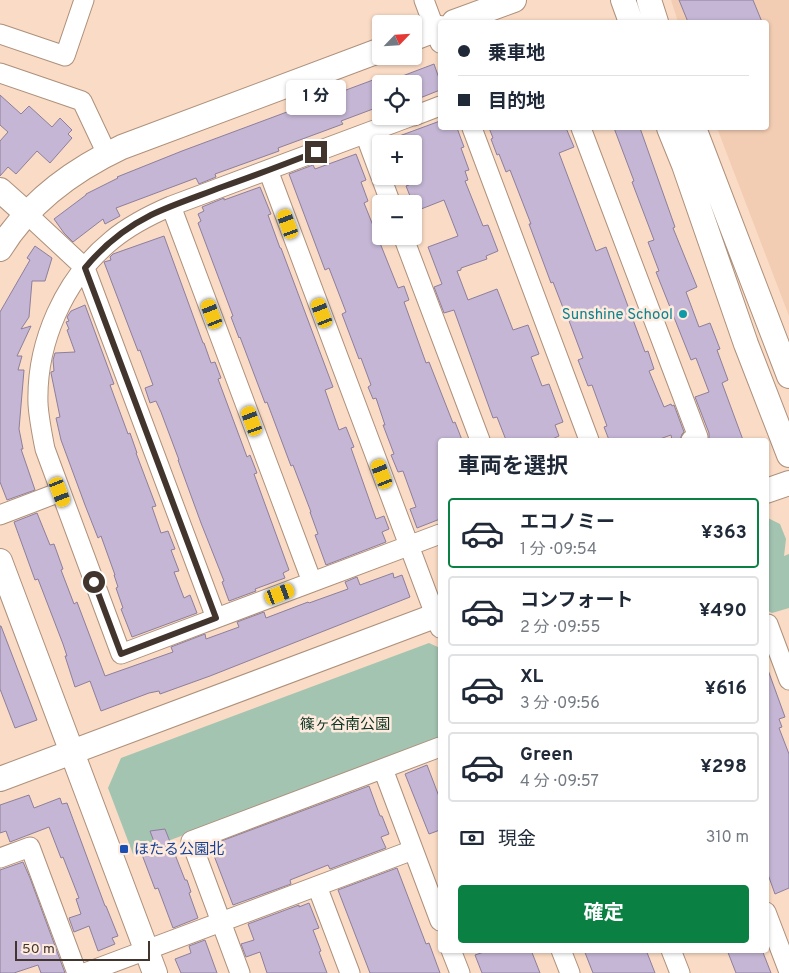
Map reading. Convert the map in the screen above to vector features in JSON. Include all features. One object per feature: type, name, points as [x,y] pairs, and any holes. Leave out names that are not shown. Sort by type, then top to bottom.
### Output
[{"type":"street","points":[[0,34],[65,56],[84,0]]},
{"type":"street","points":[[424,0],[436,32]]},
{"type":"street","points":[[465,20],[514,0]]},
{"type":"street","points":[[624,0],[630,20]]},
{"type":"street","points":[[648,0],[655,20]]},
{"type":"street","points":[[0,248],[27,214],[57,185],[78,170],[107,154],[372,53]]},
{"type":"street","points":[[0,73],[82,101],[107,154]]},
{"type":"street","points":[[422,113],[438,107]]},
{"type":"street","points":[[389,125],[150,215],[112,240],[85,268],[67,293],[56,313],[42,357],[38,404],[40,426],[45,449],[60,492],[121,654],[438,535]]},
{"type":"street","points":[[473,130],[588,438]]},
{"type":"street","points":[[583,130],[698,437],[696,438]]},
{"type":"street","points":[[670,130],[684,165],[746,344],[789,456]]},
{"type":"street","points":[[695,130],[789,376]]},
{"type":"street","points":[[365,134],[388,195]]},
{"type":"street","points":[[0,779],[438,619],[268,170]]},
{"type":"street","points":[[0,190],[85,268],[216,618]]},
{"type":"street","points":[[172,206],[312,582]]},
{"type":"street","points":[[406,245],[479,438]]},
{"type":"street","points":[[769,491],[789,483]]},
{"type":"street","points":[[0,515],[60,492]]},
{"type":"street","points":[[0,561],[155,973]]},
{"type":"street","points":[[769,627],[789,680]]},
{"type":"street","points":[[240,973],[191,841],[438,748]]},
{"type":"street","points":[[383,769],[438,916]]},
{"type":"street","points":[[0,858],[30,847],[77,973]]},
{"type":"street","points":[[86,973],[413,850]]},
{"type":"street","points":[[317,886],[350,973]]},
{"type":"street","points":[[769,920],[789,972]]},
{"type":"street","points":[[452,953],[460,973]]},
{"type":"street","points":[[562,953],[570,973]]},
{"type":"street","points":[[672,953],[680,973]]},
{"type":"shaded area","points":[[671,0],[789,0],[789,316],[718,130],[769,130],[769,20],[677,20]]},
{"type":"green space","points":[[769,518],[780,524],[786,539],[784,556],[789,554],[789,608],[772,613],[769,612]]},
{"type":"green space","name":"篠ヶ谷南公園","points":[[429,643],[438,647],[438,740],[133,854],[108,788],[121,758]]},
{"type":"building","points":[[679,0],[753,0],[761,20],[687,20]]},
{"type":"building","points":[[434,64],[438,75],[438,91],[422,97],[422,75],[405,75]]},
{"type":"building","points":[[372,80],[372,109],[341,121],[343,124],[278,148],[279,151],[215,174],[216,177],[199,184],[196,178],[116,208],[120,216],[105,224],[103,219],[73,242],[54,219],[86,194],[117,177]]},
{"type":"building","points":[[0,95],[21,114],[29,106],[52,127],[60,118],[72,130],[68,134],[72,138],[50,163],[37,151],[16,174],[8,167],[0,176],[0,141],[8,132],[0,125]]},
{"type":"building","points":[[438,122],[438,130],[458,130],[464,147],[461,148],[469,170],[465,171],[468,180],[465,181],[483,226],[488,225],[498,251],[486,256],[487,259],[457,271],[468,300],[497,289],[513,330],[528,325],[539,354],[531,357],[542,386],[549,384],[563,422],[555,425],[559,436],[554,438],[505,438],[497,417],[493,418],[454,310],[444,313],[434,287],[442,284],[428,247],[458,236],[444,200],[422,209],[422,195],[410,195],[406,186],[422,185],[422,135],[402,135]]},
{"type":"building","points":[[490,130],[567,130],[574,147],[559,153],[596,251],[606,247],[645,352],[648,351],[654,369],[649,371],[664,407],[671,404],[672,406],[674,405],[684,432],[681,438],[672,438],[671,435],[663,438],[608,438],[604,427],[607,426],[592,385],[588,386],[578,360],[583,358],[568,318],[553,282],[551,283],[510,170],[506,172],[499,154],[497,155],[491,139],[493,138]]},
{"type":"building","points":[[615,130],[641,130],[675,227],[673,228],[697,287],[686,292],[699,327],[710,323],[720,349],[717,350],[728,380],[722,383],[742,438],[709,438],[709,433],[695,397],[709,392],[696,358],[691,360],[656,272],[659,271],[648,242],[654,240],[632,182],[634,181]]},
{"type":"building","points":[[356,154],[366,180],[361,182],[368,201],[364,203],[372,223],[372,245],[381,245],[398,288],[404,286],[409,300],[404,302],[426,363],[429,362],[453,423],[455,422],[461,438],[438,438],[438,520],[417,528],[410,509],[416,507],[403,471],[398,472],[391,455],[394,454],[383,425],[385,425],[376,398],[373,399],[368,387],[371,385],[342,314],[346,312],[329,268],[325,270],[289,174],[313,165],[315,169]]},
{"type":"building","points":[[260,187],[271,214],[268,215],[280,248],[333,387],[325,390],[339,430],[346,427],[354,447],[351,448],[376,519],[384,516],[389,529],[382,532],[386,542],[326,565],[315,535],[318,534],[311,512],[239,338],[231,317],[233,316],[198,223],[201,221],[198,214],[204,211],[202,207]]},
{"type":"building","points":[[164,236],[211,363],[215,362],[221,378],[218,379],[247,457],[250,455],[257,473],[254,474],[289,570],[283,573],[285,578],[229,601],[222,582],[224,581],[161,412],[156,401],[150,403],[145,388],[153,385],[104,262],[111,260],[110,257],[113,254]]},
{"type":"building","points":[[35,246],[52,258],[45,281],[32,281],[29,317],[21,329],[31,326],[17,356],[22,356],[18,370],[24,370],[19,429],[23,449],[21,449],[35,490],[7,500],[0,482],[0,312],[30,260],[27,258]]},
{"type":"building","points":[[85,305],[114,384],[110,385],[128,434],[130,433],[156,506],[152,507],[161,533],[168,531],[175,549],[171,550],[179,571],[174,572],[184,598],[190,595],[197,613],[132,637],[121,609],[123,608],[116,588],[118,587],[115,575],[101,536],[98,538],[85,505],[61,440],[56,418],[60,417],[51,373],[54,371],[53,360],[55,353],[75,352],[67,330],[69,329],[66,322],[69,321],[67,317],[71,311]]},
{"type":"building","points":[[37,513],[50,545],[54,544],[63,569],[61,570],[74,604],[77,602],[105,676],[173,652],[171,647],[205,634],[206,639],[239,627],[237,622],[264,612],[266,618],[348,589],[345,582],[357,577],[360,585],[393,573],[394,578],[402,575],[410,597],[210,676],[160,694],[159,691],[149,693],[101,711],[90,681],[75,687],[63,644],[38,579],[35,580],[14,522]]},
{"type":"building","points":[[0,626],[37,720],[15,728],[0,689]]},
{"type":"building","points":[[769,673],[785,717],[779,719],[782,727],[779,728],[789,754],[789,888],[775,894],[769,877]]},
{"type":"building","points":[[427,765],[438,794],[438,831],[429,834],[405,774]]},
{"type":"building","points":[[369,786],[389,834],[381,837],[386,848],[330,869],[328,865],[290,880],[291,884],[233,905],[213,853],[219,851],[216,843]]},
{"type":"building","points":[[29,795],[34,808],[60,798],[62,804],[67,803],[118,936],[112,938],[115,944],[98,951],[89,926],[74,932],[69,918],[81,914],[76,899],[79,898],[49,827],[10,842],[6,831],[0,833],[0,805]]},
{"type":"building","points":[[165,829],[185,880],[187,880],[191,892],[189,893],[198,918],[173,928],[158,888],[155,889],[141,852],[156,847],[150,831]]},
{"type":"building","points":[[23,862],[65,973],[41,973],[38,965],[14,973],[0,973],[0,870]]},
{"type":"building","points":[[397,868],[426,944],[429,943],[440,973],[370,973],[338,890]]},
{"type":"building","points":[[309,903],[319,928],[313,930],[327,973],[267,973],[260,952],[246,957],[241,944],[254,940],[248,924]]},
{"type":"building","points":[[205,940],[217,973],[181,973],[175,959],[191,953],[189,946]]},
{"type":"building","points":[[481,953],[532,953],[540,973],[482,973],[475,955]]},
{"type":"building","points":[[585,953],[647,953],[655,973],[593,973]]},
{"type":"building","points":[[728,953],[763,953],[771,973],[736,973]]},
{"type":"place","name":"Sunshine School","points":[[683,314]]},
{"type":"place","name":"ほたる公園北","points":[[124,849]]},
{"type":"route","points":[[94,582],[121,654],[216,618],[85,268],[112,240],[150,215],[316,152]]}]
